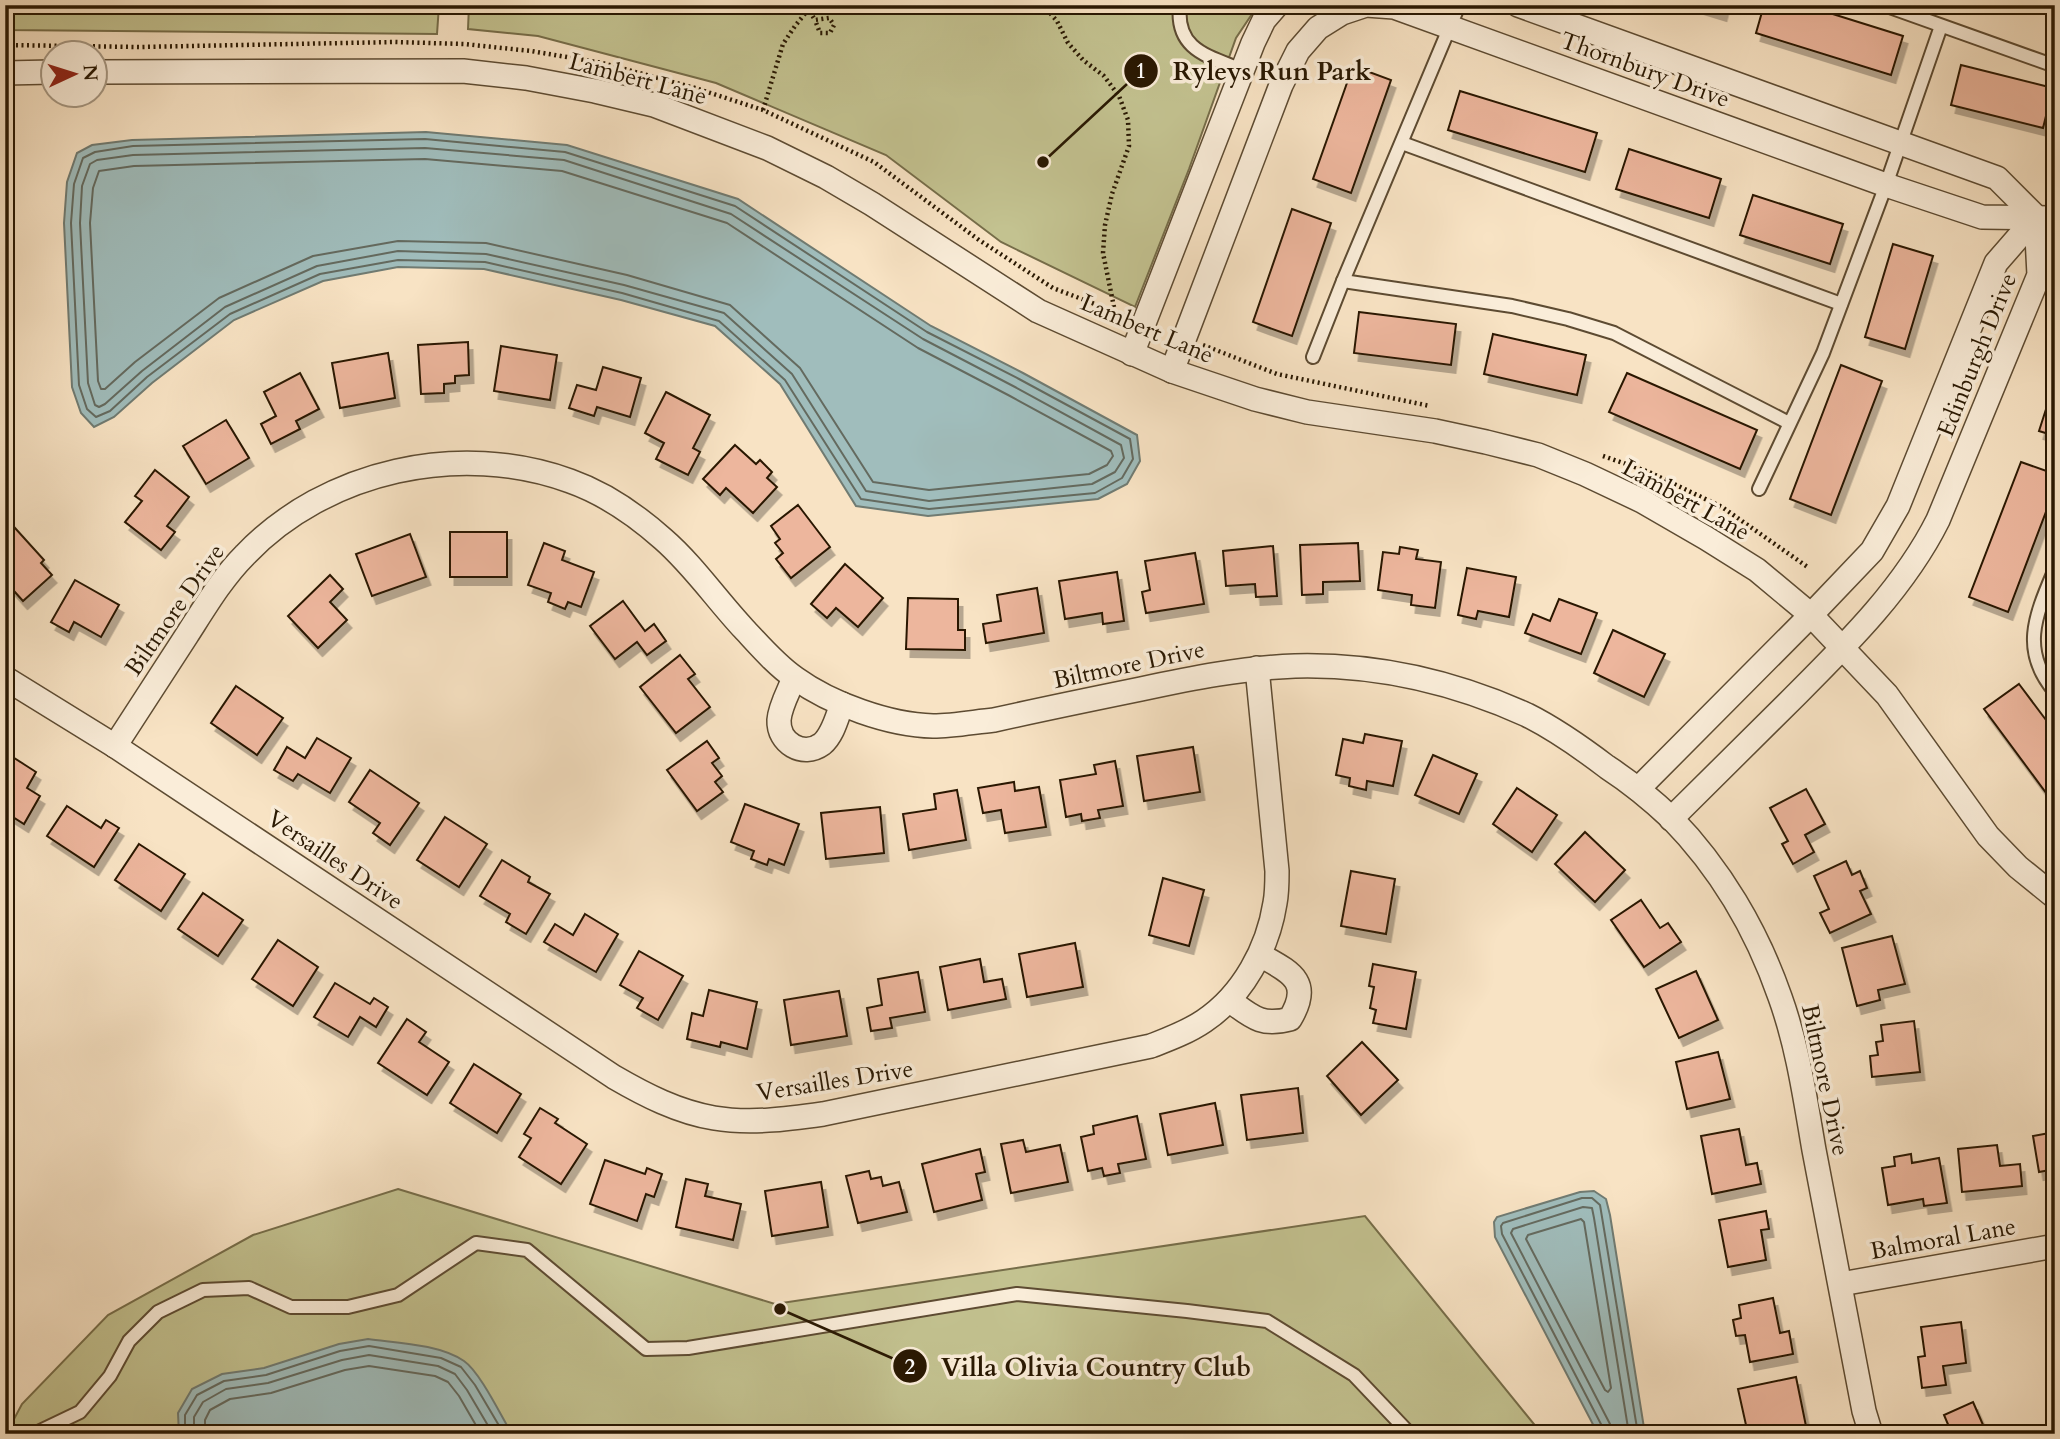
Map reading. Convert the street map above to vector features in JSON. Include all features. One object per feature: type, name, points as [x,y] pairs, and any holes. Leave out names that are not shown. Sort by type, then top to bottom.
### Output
[{"type":"street","points":[[1132,354],[1253,43],[1265,20],[1278,5]]},
{"type":"street","name":"Thornbury Drive","points":[[1172,372],[1281,85],[1298,51],[1318,28],[1342,13],[1366,5],[1394,7],[1886,185],[1982,217],[2046,218]]},
{"type":"street","name":"Thornbury Drive","points":[[1518,5],[1997,178],[2046,218]]},
{"type":"street","name":"Lambert Lane","points":[[108,72],[463,71],[526,78],[654,106],[767,148],[827,177],[1038,311],[1172,372],[1255,399],[1307,412],[1434,431],[1538,455],[1585,474],[1642,501],[1695,531],[1757,570],[1811,615],[1887,695],[1988,836],[2018,867],[2055,897]]},
{"type":"street","points":[[5,73],[38,72]]},
{"type":"street","name":"Edinburgh Drive","points":[[1638,789],[1872,551],[1898,506],[1996,263],[2046,218]]},
{"type":"street","name":"Edinburgh Drive","points":[[1671,819],[1844,648],[1910,568],[1926,544],[2039,275],[2046,218]]},
{"type":"street","name":"Biltmore Drive","points":[[115,746],[217,589],[253,547],[278,526],[317,500],[358,482],[402,470],[447,463],[493,463],[530,470],[571,481],[607,498],[664,539],[693,568],[742,627],[794,678],[842,704],[871,715],[933,726],[962,724],[994,720],[1211,674],[1256,668],[1347,666],[1396,673],[1442,684],[1529,716],[1565,737],[1638,789],[1671,819],[1705,858],[1735,900],[1762,948],[1793,1037],[1804,1084],[1864,1411],[1871,1434]]},
{"type":"street","name":"Versailles Drive","points":[[5,678],[115,746],[614,1077],[643,1094],[677,1108],[713,1118],[747,1121],[783,1120],[823,1114],[1151,1046],[1206,1020],[1229,1000],[1260,956],[1275,903],[1277,871],[1256,668]]},
{"type":"street","points":[[794,678],[779,723],[781,736],[788,743],[811,749],[822,743],[830,734],[842,704]]},
{"type":"street","points":[[1229,1000],[1254,1018],[1267,1022],[1290,1019],[1297,1007],[1300,993],[1297,983],[1290,972],[1260,956]]},
{"type":"street","name":"Balmoral Lane","points":[[1841,1284],[2055,1246]]},
{"type":"lane","points":[[1180,5],[1182,36],[1194,49],[1242,70]]},
{"type":"lane","points":[[1313,357],[1459,5]]},
{"type":"lane","points":[[1884,5],[2055,66]]},
{"type":"lane","points":[[1759,489],[1823,353],[1886,185],[1941,26]]},
{"type":"lane","points":[[1402,143],[1841,304]]},
{"type":"lane","points":[[1343,281],[1512,306],[1614,333],[1789,423]]},
{"type":"lane","points":[[2055,569],[2036,615],[2033,636],[2037,666],[2044,680],[2055,692]]},
{"type":"lane","points":[[34,1434],[80,1412],[110,1376],[129,1341],[158,1311],[203,1290],[249,1288],[291,1307],[348,1307],[398,1295],[476,1243],[527,1250],[646,1349],[688,1348],[1017,1294],[1267,1321],[1354,1375],[1410,1434]]},
{"type":"path","points":[[801,5],[810,8],[820,33],[830,33],[834,25],[829,18],[815,20]]},
{"type":"path","points":[[1044,5],[1057,21],[1068,43],[1083,60],[1104,76],[1119,96],[1128,120],[1129,146],[1112,194],[1105,225],[1103,253],[1115,312]]},
{"type":"path","points":[[763,110],[783,44],[810,8]]},
{"type":"shaded area","points":[[5,5],[439,5],[437,34],[5,30]]},
{"type":"shaded area","points":[[469,5],[1258,5],[1236,38],[1135,307],[1001,242],[886,155],[716,83],[538,36],[468,29]]},
{"type":"shaded area","points":[[398,1189],[775,1304],[1365,1216],[1542,1434],[6,1434],[22,1404],[108,1315],[253,1235]]},
{"type":"water","points":[[426,132],[567,145],[738,199],[931,326],[1137,435],[1140,461],[1127,484],[1098,499],[928,516],[856,506],[780,384],[715,326],[621,300],[484,269],[398,267],[323,281],[234,320],[152,383],[114,417],[94,427],[81,413],[72,387],[64,223],[67,182],[77,153],[92,145],[132,140]]},
{"type":"water","points":[[1594,1191],[1606,1199],[1610,1215],[1645,1434],[1598,1434],[1495,1237],[1494,1222],[1497,1217],[1580,1192]]},
{"type":"water","points":[[368,1339],[430,1348],[464,1361],[483,1384],[512,1434],[179,1434],[178,1413],[192,1389],[222,1374],[264,1368],[339,1344]]},
{"type":"water","points":[[803,1426],[816,1434],[750,1434],[761,1429]]},
{"type":"building","points":[[1696,5],[1724,5],[1722,13]]},
{"type":"building","points":[[1764,5],[1804,5],[1903,36],[1891,75],[1756,33]]},
{"type":"building","points":[[1961,65],[2053,88],[2043,128],[1951,105]]},
{"type":"building","points":[[1353,66],[1391,80],[1351,193],[1313,179]]},
{"type":"building","points":[[1460,91],[1597,133],[1585,172],[1448,130]]},
{"type":"building","points":[[1629,149],[1721,179],[1709,218],[1616,189]]},
{"type":"building","points":[[1753,195],[1843,224],[1830,264],[1740,235]]},
{"type":"building","points":[[1292,209],[1331,223],[1292,336],[1253,322]]},
{"type":"building","points":[[1893,244],[1933,256],[1905,349],[1865,337]]},
{"type":"building","points":[[1359,312],[1456,324],[1451,365],[1354,353]]},
{"type":"building","points":[[1493,334],[1586,355],[1577,395],[1484,374]]},
{"type":"building","points":[[468,342],[469,375],[455,376],[455,383],[444,384],[444,393],[421,394],[418,345]]},
{"type":"building","points":[[501,346],[557,355],[550,400],[494,391]]},
{"type":"building","points":[[388,353],[395,398],[340,408],[332,363]]},
{"type":"building","points":[[1841,365],[1882,381],[1831,515],[1790,499]]},
{"type":"building","points":[[603,367],[641,378],[630,417],[597,407],[594,416],[569,408],[577,385],[596,390]]},
{"type":"building","points":[[300,373],[319,409],[296,421],[300,429],[271,444],[261,424],[276,416],[264,392]]},
{"type":"building","points":[[1627,373],[1757,430],[1740,469],[1609,412]]},
{"type":"building","points":[[2055,381],[2055,436],[2039,431]]},
{"type":"building","points":[[666,392],[710,415],[693,448],[700,452],[688,475],[656,459],[664,443],[645,433]]},
{"type":"building","points":[[226,420],[249,458],[206,484],[183,446]]},
{"type":"building","points":[[735,445],[756,464],[760,460],[772,472],[767,478],[777,487],[753,513],[726,488],[720,495],[703,479]]},
{"type":"building","points":[[2021,462],[2055,474],[2055,488],[2008,612],[1969,597]]},
{"type":"building","points":[[155,470],[189,497],[167,526],[175,532],[161,550],[125,522],[142,501],[135,496]]},
{"type":"building","points":[[798,505],[830,547],[791,578],[776,559],[783,553],[775,543],[780,539],[771,526]]},
{"type":"building","points":[[15,528],[44,560],[41,563],[52,575],[23,601],[5,581],[5,537]]},
{"type":"building","points":[[450,532],[507,532],[507,577],[450,577]]},
{"type":"building","points":[[410,534],[426,577],[372,596],[356,554]]},
{"type":"building","points":[[544,543],[565,551],[562,560],[594,572],[581,607],[568,602],[565,609],[548,602],[551,593],[528,585]]},
{"type":"building","points":[[1358,543],[1360,581],[1323,582],[1323,594],[1302,595],[1300,545]]},
{"type":"building","points":[[1273,546],[1277,596],[1256,597],[1255,584],[1226,586],[1223,551]]},
{"type":"building","points":[[1400,547],[1418,550],[1416,559],[1441,562],[1435,608],[1411,605],[1412,595],[1378,590],[1383,552],[1399,554]]},
{"type":"building","points":[[1195,553],[1204,604],[1146,613],[1142,592],[1150,590],[1145,561]]},
{"type":"building","points":[[845,564],[883,598],[858,627],[836,608],[827,618],[811,604]]},
{"type":"building","points":[[1467,568],[1516,577],[1509,617],[1478,611],[1476,619],[1458,615]]},
{"type":"building","points":[[1117,572],[1124,621],[1103,624],[1102,613],[1065,619],[1059,581]]},
{"type":"building","points":[[330,575],[343,589],[330,602],[347,620],[318,648],[288,616]]},
{"type":"building","points":[[75,580],[119,605],[101,637],[74,622],[69,632],[51,622]]},
{"type":"building","points":[[1037,588],[1044,633],[986,643],[983,624],[1001,621],[997,595]]},
{"type":"building","points":[[908,598],[958,599],[958,630],[965,630],[965,650],[906,649]]},
{"type":"building","points":[[1559,599],[1597,613],[1581,654],[1525,633],[1533,614],[1550,621]]},
{"type":"building","points":[[623,601],[645,631],[654,624],[666,641],[647,655],[637,642],[615,659],[590,626]]},
{"type":"building","points":[[1613,630],[1665,654],[1644,697],[1594,673]]},
{"type":"building","points":[[680,655],[695,674],[688,679],[710,707],[676,733],[640,687]]},
{"type":"building","points":[[2019,684],[2055,732],[2055,805],[1984,709]]},
{"type":"building","points":[[236,686],[283,718],[257,755],[211,723]]},
{"type":"building","points":[[1365,734],[1402,741],[1393,786],[1367,781],[1366,790],[1349,786],[1350,778],[1336,775],[1343,739],[1363,743]]},
{"type":"building","points":[[317,738],[351,758],[330,793],[298,774],[293,781],[274,770],[287,747],[305,758]]},
{"type":"building","points":[[707,741],[719,758],[712,763],[722,776],[715,782],[723,792],[697,811],[667,770]]},
{"type":"building","points":[[1193,747],[1200,792],[1144,801],[1137,756]]},
{"type":"building","points":[[8,754],[36,772],[27,788],[40,796],[24,824],[5,812],[5,758]]},
{"type":"building","points":[[1433,755],[1477,774],[1459,814],[1415,795]]},
{"type":"building","points":[[1115,761],[1123,806],[1098,810],[1100,818],[1082,821],[1081,814],[1066,817],[1060,780],[1096,774],[1094,765]]},
{"type":"building","points":[[370,770],[419,803],[390,845],[373,833],[380,823],[349,802]]},
{"type":"building","points":[[1014,782],[1015,791],[1039,787],[1046,827],[1005,833],[1001,810],[983,813],[978,788]]},
{"type":"building","points":[[1517,788],[1557,815],[1532,852],[1493,824]]},
{"type":"building","points":[[1806,789],[1825,824],[1805,835],[1814,852],[1793,864],[1782,844],[1788,841],[1770,808]]},
{"type":"building","points":[[957,790],[966,840],[909,850],[903,814],[936,809],[934,794]]},
{"type":"building","points":[[745,804],[799,824],[784,865],[769,859],[767,865],[751,859],[754,851],[731,842]]},
{"type":"building","points":[[67,806],[101,828],[106,820],[119,828],[94,867],[47,836]]},
{"type":"building","points":[[880,807],[884,853],[826,859],[821,813]]},
{"type":"building","points":[[445,817],[487,844],[459,887],[417,860]]},
{"type":"building","points":[[1585,832],[1625,870],[1595,902],[1555,864]]},
{"type":"building","points":[[139,844],[185,874],[161,911],[115,880]]},
{"type":"building","points":[[502,860],[530,877],[528,882],[550,894],[526,934],[506,922],[510,914],[480,896]]},
{"type":"building","points":[[1846,861],[1852,875],[1860,871],[1867,888],[1860,891],[1871,914],[1830,933],[1820,913],[1829,909],[1814,876]]},
{"type":"building","points":[[1351,871],[1395,879],[1386,934],[1341,926]]},
{"type":"building","points":[[1163,878],[1204,890],[1189,946],[1149,935]]},
{"type":"building","points":[[203,893],[243,920],[218,956],[178,929]]},
{"type":"building","points":[[1641,900],[1660,928],[1668,923],[1681,942],[1644,967],[1611,920]]},
{"type":"building","points":[[585,914],[618,934],[596,972],[544,942],[555,924],[573,935]]},
{"type":"building","points":[[1892,936],[1905,984],[1878,990],[1880,1000],[1857,1006],[1842,948]]},
{"type":"building","points":[[278,940],[318,967],[293,1006],[252,979]]},
{"type":"building","points":[[1075,943],[1083,987],[1027,997],[1019,954]]},
{"type":"building","points":[[639,951],[683,976],[658,1020],[637,1008],[643,998],[620,985]]},
{"type":"building","points":[[980,959],[984,982],[1002,979],[1006,999],[948,1010],[940,967]]},
{"type":"building","points":[[1373,964],[1416,972],[1406,1029],[1373,1023],[1376,1010],[1370,1008],[1374,987],[1369,986]]},
{"type":"building","points":[[1696,971],[1718,1020],[1679,1038],[1656,989]]},
{"type":"building","points":[[918,972],[925,1012],[890,1018],[892,1028],[871,1031],[867,1008],[882,1005],[878,979]]},
{"type":"building","points":[[335,983],[370,1004],[374,998],[388,1007],[376,1027],[360,1017],[348,1037],[314,1017]]},
{"type":"building","points":[[709,990],[757,1002],[747,1049],[721,1042],[720,1047],[687,1039],[692,1013],[703,1016]]},
{"type":"building","points":[[839,991],[847,1036],[791,1045],[784,1000]]},
{"type":"building","points":[[407,1019],[426,1032],[419,1042],[449,1062],[427,1095],[378,1063]]},
{"type":"building","points":[[1914,1021],[1920,1072],[1872,1077],[1870,1056],[1878,1055],[1876,1042],[1883,1041],[1881,1025]]},
{"type":"building","points":[[1362,1042],[1398,1080],[1361,1115],[1327,1076]]},
{"type":"building","points":[[1718,1052],[1730,1099],[1687,1109],[1676,1062]]},
{"type":"building","points":[[474,1064],[521,1094],[497,1133],[450,1103]]},
{"type":"building","points":[[1298,1088],[1303,1133],[1247,1140],[1241,1095]]},
{"type":"building","points":[[1215,1103],[1223,1145],[1168,1155],[1160,1114]]},
{"type":"building","points":[[540,1108],[558,1119],[555,1123],[587,1144],[561,1184],[519,1157],[531,1138],[524,1134]]},
{"type":"building","points":[[1137,1116],[1146,1159],[1118,1164],[1120,1173],[1104,1176],[1102,1168],[1088,1171],[1081,1137],[1094,1134],[1093,1126]]},
{"type":"building","points":[[1739,1129],[1746,1165],[1757,1163],[1761,1184],[1712,1194],[1701,1136]]},
{"type":"building","points":[[2055,1132],[2055,1169],[2039,1172],[2033,1136]]},
{"type":"building","points":[[1023,1140],[1026,1152],[1060,1145],[1068,1182],[1011,1193],[1001,1144]]},
{"type":"building","points":[[1997,1145],[2000,1166],[2020,1164],[2022,1186],[1962,1192],[1958,1149]]},
{"type":"building","points":[[980,1149],[985,1172],[976,1174],[982,1200],[934,1212],[922,1164]]},
{"type":"building","points":[[1911,1154],[1912,1163],[1939,1158],[1947,1203],[1924,1206],[1923,1199],[1888,1205],[1882,1168],[1895,1166],[1894,1157]]},
{"type":"building","points":[[605,1160],[645,1174],[647,1168],[662,1174],[654,1197],[646,1194],[637,1221],[590,1204]]},
{"type":"building","points":[[869,1171],[871,1179],[881,1177],[883,1186],[899,1182],[907,1212],[858,1223],[846,1176]]},
{"type":"building","points":[[686,1179],[708,1184],[705,1196],[741,1204],[733,1240],[676,1227]]},
{"type":"building","points":[[821,1182],[828,1227],[772,1236],[765,1191]]},
{"type":"building","points":[[1766,1211],[1769,1229],[1761,1230],[1766,1260],[1728,1267],[1719,1220]]},
{"type":"building","points":[[1773,1298],[1780,1333],[1789,1331],[1793,1354],[1750,1362],[1745,1335],[1736,1336],[1733,1320],[1741,1318],[1739,1305]]},
{"type":"building","points":[[1961,1322],[1966,1363],[1943,1366],[1946,1385],[1922,1388],[1918,1357],[1925,1356],[1921,1327]]},
{"type":"building","points":[[1796,1377],[1807,1431],[1796,1434],[1748,1434],[1738,1389]]},
{"type":"building","points":[[1973,1402],[1987,1434],[1943,1434],[1950,1429],[1944,1415]]},
{"type":"place","name":"Ryleys Run Park","points":[[1043,162]]},
{"type":"place","name":"Villa Olivia Country Club","points":[[780,1309]]}]
